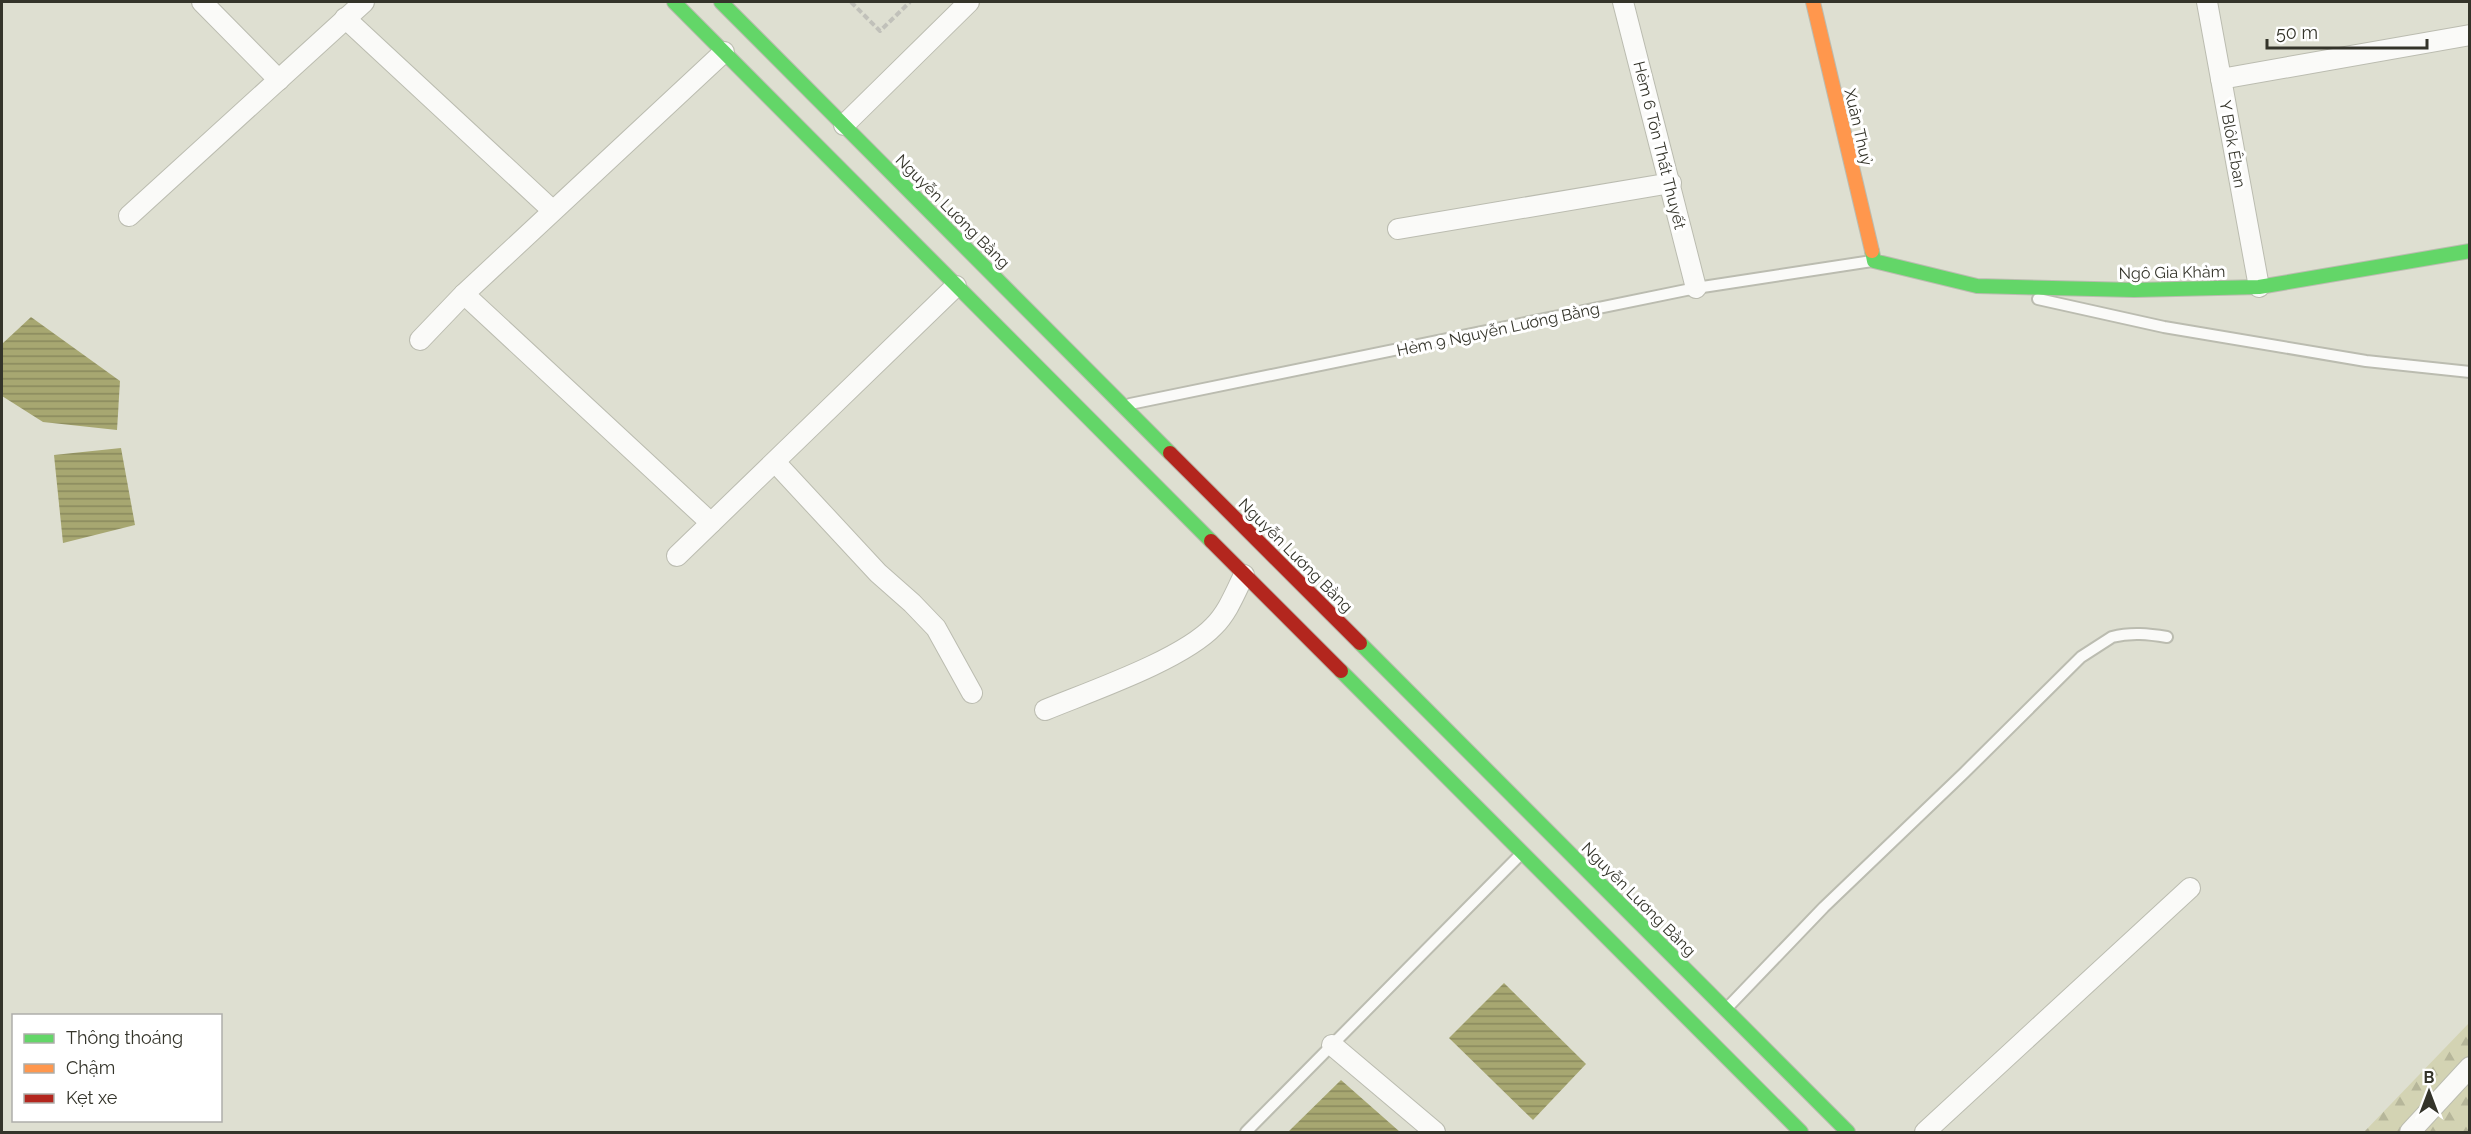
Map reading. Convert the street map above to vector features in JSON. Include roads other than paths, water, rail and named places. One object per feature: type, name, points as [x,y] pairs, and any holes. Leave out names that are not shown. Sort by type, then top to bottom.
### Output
[{"type":"main road","points":[[674,2],[1801,1132]]},
{"type":"main road","name":"Nguyễn Lương Bằng","points":[[721,2],[1848,1132]]},
{"type":"main road","name":"Xuân Thuỷ","points":[[1813,2],[1874,261]]},
{"type":"main road","name":"Ngô Gia Khảm","points":[[1874,261],[1977,285],[2134,290],[2259,287],[2469,251]]},
{"type":"street","points":[[202,2],[279,80]]},
{"type":"street","points":[[129,216],[364,2]]},
{"type":"street","points":[[844,125],[969,2]]},
{"type":"street","name":"Hẻm 6 Tôn Thất Thuyết","points":[[1623,2],[1696,288]]},
{"type":"street","name":"Y Blôk Êban","points":[[2207,2],[2259,287]]},
{"type":"street","points":[[345,18],[552,210]]},
{"type":"street","points":[[2221,79],[2469,35]]},
{"type":"street","points":[[420,340],[464,294],[552,210],[724,52]]},
{"type":"street","points":[[1398,229],[1671,183]]},
{"type":"street","points":[[677,556],[956,286]]},
{"type":"street","points":[[464,294],[711,523]]},
{"type":"street","points":[[775,462],[878,573],[936,628],[972,693]]},
{"type":"street","points":[[1046,710],[1157,662],[1203,637],[1225,614],[1244,575]]},
{"type":"street","points":[[1925,1132],[2190,888]]},
{"type":"street","points":[[1332,1046],[1435,1132]]},
{"type":"street","points":[[2410,1132],[2469,1067]]},
{"type":"lane","name":"Hẻm 9 Nguyễn Lương Bằng","points":[[1124,405],[1696,288],[1874,261]]},
{"type":"lane","points":[[1977,285],[2164,327],[2366,361],[2469,372]]},
{"type":"lane","points":[[1726,1010],[1824,907],[2081,657],[2112,637],[2135,633],[2167,637]]},
{"type":"lane","points":[[1246,1132],[1522,854]]}]
